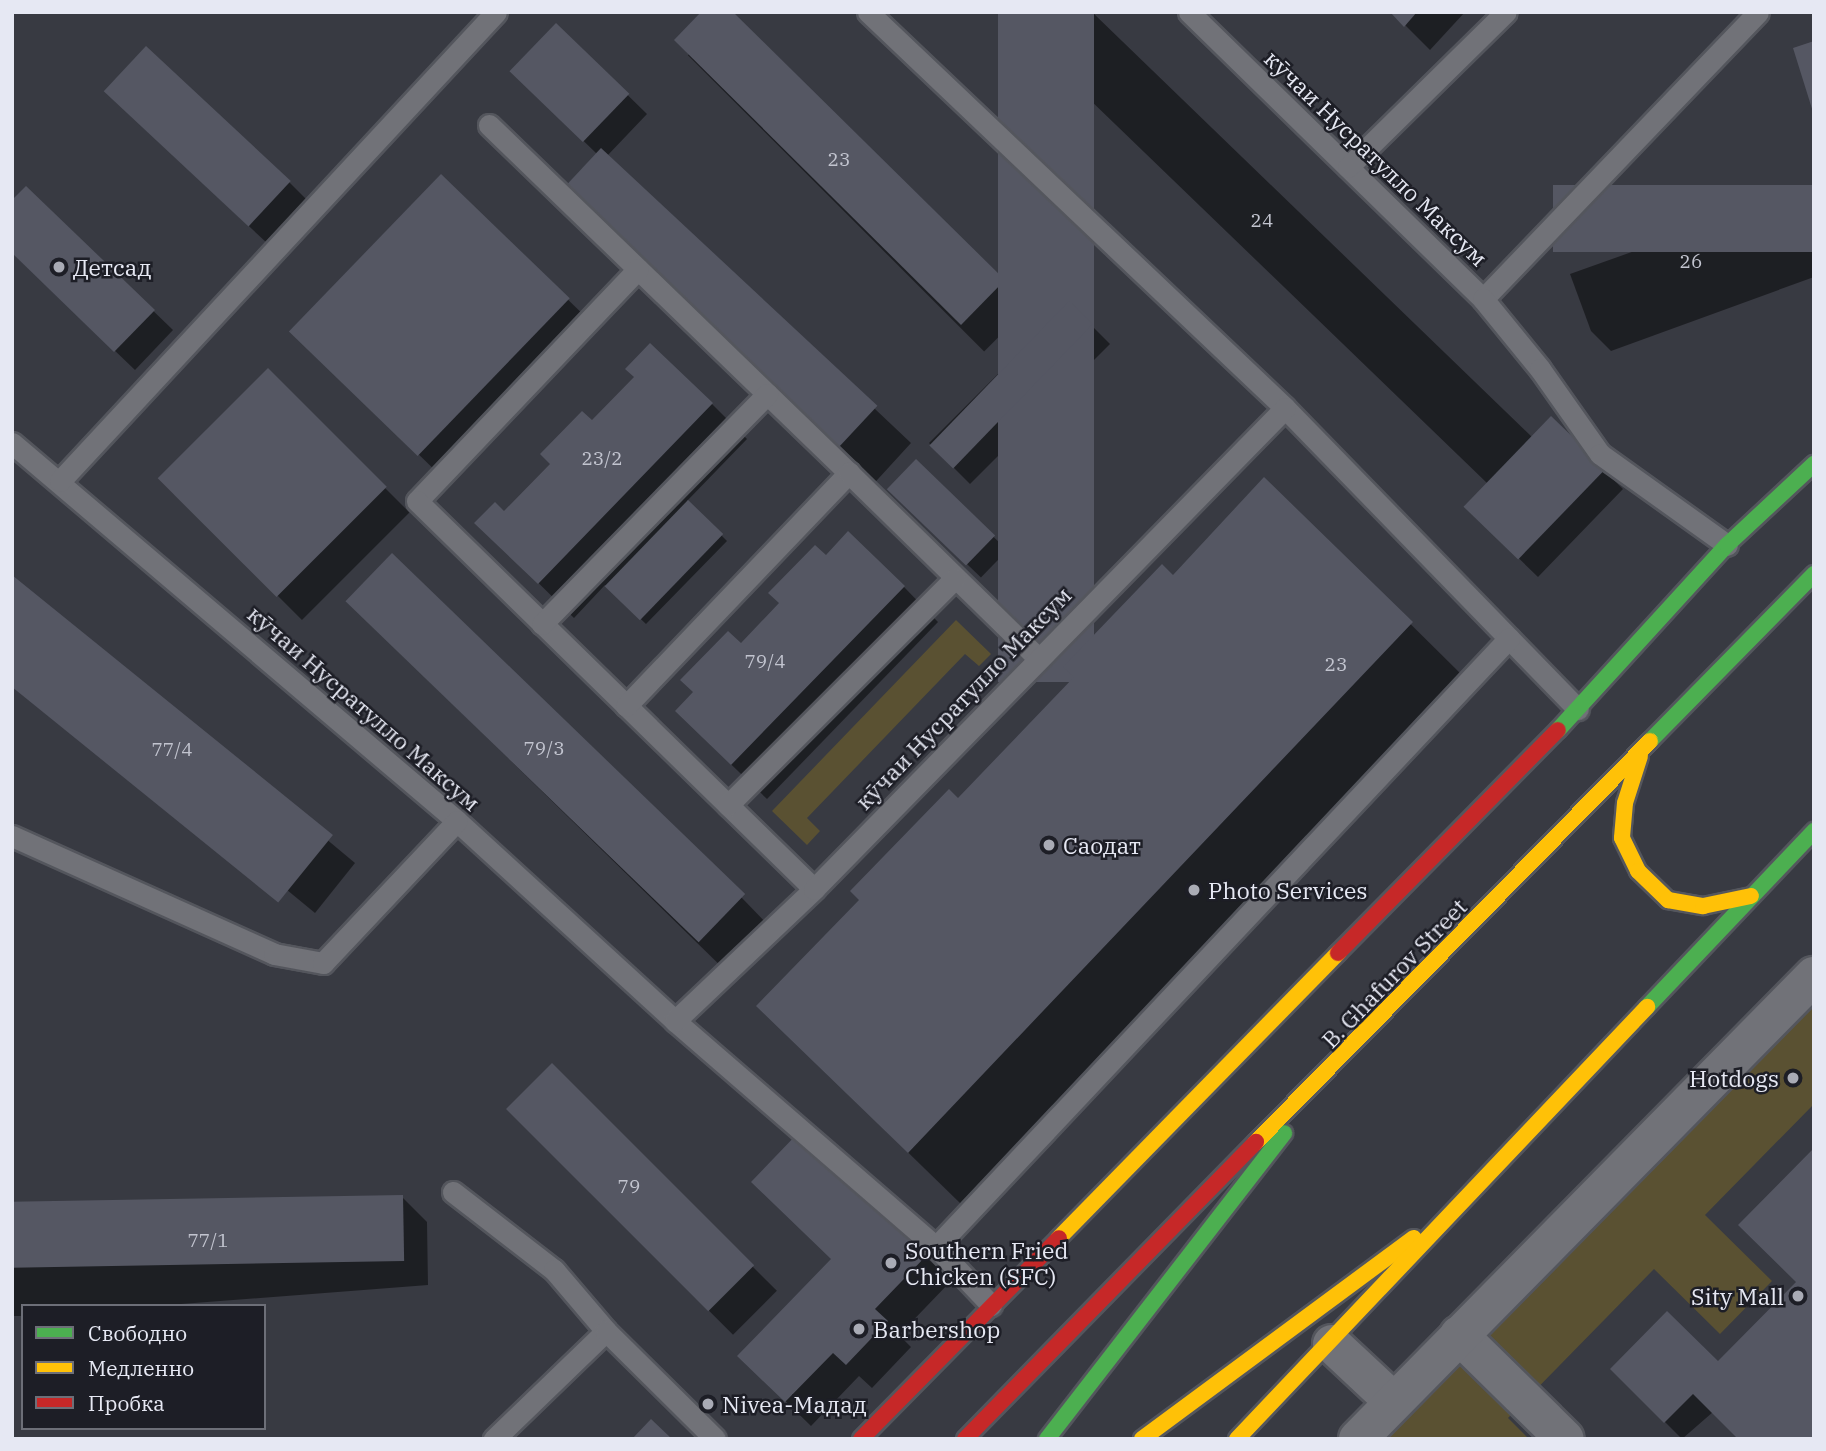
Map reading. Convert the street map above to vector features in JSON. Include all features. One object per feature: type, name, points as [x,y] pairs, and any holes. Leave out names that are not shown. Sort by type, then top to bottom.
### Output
[{"type":"main road","points":[[861,1439],[1578,709],[1727,545],[1814,464]]},
{"type":"main road","name":"B. Ghafurov Street","points":[[1047,1439],[1335,1066],[1814,574]]},
{"type":"main road","points":[[1642,748],[1625,803],[1622,838],[1638,871],[1668,900],[1703,906],[1751,897]]},
{"type":"main road","points":[[1237,1439],[1332,1344],[1452,1210],[1814,831]]},
{"type":"main road","points":[[965,1439],[1335,1066]]},
{"type":"main road","points":[[1142,1439],[1452,1210]]},
{"type":"street","points":[[1358,1439],[1814,976]]},
{"type":"street","points":[[1459,1335],[1565,1439]]},
{"type":"street","points":[[1332,1344],[1393,1401]]},
{"type":"lane","points":[[60,481],[496,12]]},
{"type":"lane","points":[[868,12],[1284,408],[1578,709]]},
{"type":"lane","name":"кӯчаи Нусратулло Максум","points":[[1189,12],[1483,299],[1758,12]]},
{"type":"lane","points":[[1348,167],[1506,12]]},
{"type":"lane","points":[[489,125],[1038,658]]},
{"type":"lane","points":[[638,269],[417,501],[814,889]]},
{"type":"lane","points":[[1483,299],[1540,369],[1600,454],[1727,545]]},
{"type":"lane","points":[[542,624],[767,394]]},
{"type":"lane","name":"кӯчаи Нусратулло Максум","points":[[675,1021],[814,889],[1284,408]]},
{"type":"lane","name":"кӯчаи Нусратулло Максум","points":[[12,443],[60,481],[457,821],[675,1021],[936,1247],[990,1305]]},
{"type":"lane","points":[[626,706],[849,473]]},
{"type":"lane","points":[[728,805],[954,579]]},
{"type":"lane","points":[[936,1247],[1509,638]]},
{"type":"lane","points":[[12,836],[274,954],[323,963],[457,821]]},
{"type":"lane","points":[[453,1192],[554,1270],[606,1331],[715,1439]]},
{"type":"lane","points":[[494,1439],[606,1331]]},
{"type":"shaded area","points":[[956,620],[991,654],[979,666],[965,654],[807,818],[820,831],[807,845],[772,811]]},
{"type":"shaded area","points":[[1814,1004],[1814,1104],[1705,1215],[1772,1281],[1720,1334],[1654,1269],[1508,1418],[1529,1439],[1386,1439]]},
{"type":"building","points":[[701,12],[733,12],[1005,280],[961,325],[674,40]]},
{"type":"building","points":[[998,12],[1094,12],[1094,682],[998,682]]},
{"type":"building","points":[[1390,12],[1417,12],[1404,27]]},
{"type":"building","points":[[556,23],[629,94],[583,142],[509,71]]},
{"type":"building","points":[[1814,41],[1814,112],[1813,112],[1793,48]]},
{"type":"building","points":[[146,46],[291,181],[249,226],[104,91]]},
{"type":"building","points":[[601,148],[877,406],[832,454],[556,196]]},
{"type":"building","points":[[441,174],[570,298],[418,456],[289,332]]},
{"type":"building","points":[[1553,185],[1814,185],[1814,252],[1553,252]]},
{"type":"building","points":[[26,186],[155,310],[114,352],[12,253],[12,200]]},
{"type":"building","points":[[1069,301],[1093,324],[953,469],[929,446]]},
{"type":"building","points":[[650,343],[713,403],[538,584],[474,523],[495,502],[504,511],[550,464],[540,454],[582,411],[592,420],[634,377],[625,369]]},
{"type":"building","points":[[268,368],[387,487],[276,597],[158,478]]},
{"type":"building","points":[[1551,416],[1606,469],[1518,559],[1463,507]]},
{"type":"building","points":[[916,459],[995,535],[966,566],[887,489]]},
{"type":"building","name":"Саодат","points":[[1264,477],[1413,622],[908,1153],[756,1006],[859,900],[850,891],[949,789],[958,798],[1074,677],[1063,667],[1162,564],[1173,575]]},
{"type":"building","points":[[688,500],[723,534],[640,620],[605,586]]},
{"type":"building","points":[[848,531],[905,586],[731,765],[675,711],[693,692],[680,680],[728,631],[741,643],[779,603],[768,593],[815,545],[826,555]]},
{"type":"building","points":[[392,553],[745,894],[699,942],[345,601]]},
{"type":"building","points":[[12,575],[333,835],[278,903],[12,687]]},
{"type":"building","points":[[552,1063],[754,1265],[708,1311],[506,1109]]},
{"type":"building","points":[[799,1132],[927,1255],[875,1309],[888,1321],[846,1365],[833,1353],[785,1402],[737,1356],[831,1259],[751,1182]]},
{"type":"building","name":"Sity Mall","points":[[1814,1148],[1814,1439],[1738,1439],[1693,1394],[1664,1423],[1610,1369],[1667,1311],[1718,1361],[1796,1282],[1738,1225]]},
{"type":"building","points":[[403,1195],[404,1261],[12,1268],[12,1202]]},
{"type":"building","points":[[651,1419],[672,1439],[632,1439]]},
{"type":"traffic: fast","points":[[1558,730],[1727,545],[1814,464]]},
{"type":"traffic: fast","points":[[1650,741],[1814,574]]},
{"type":"traffic: fast","points":[[1647,1007],[1814,831]]},
{"type":"traffic: fast","points":[[1047,1439],[1284,1133]]},
{"type":"traffic: slow","points":[[1256,1142],[1650,741]]},
{"type":"traffic: slow","points":[[1640,756],[1625,803],[1622,838],[1638,871],[1668,900],[1703,906],[1751,896]]},
{"type":"traffic: slow","points":[[1059,1238],[1338,953]]},
{"type":"traffic: slow","points":[[1237,1439],[1647,1007]]},
{"type":"traffic: slow","points":[[1142,1439],[1414,1238]]},
{"type":"traffic: jam","points":[[1338,953],[1558,730]]},
{"type":"traffic: jam","points":[[965,1439],[1256,1142]]},
{"type":"traffic: jam","points":[[861,1439],[1059,1238]]},
{"type":"place","name":"Детсад","points":[[59,267]]},
{"type":"place","name":"Саодат","points":[[1049,845]]},
{"type":"place","name":"Photo Services","points":[[1194,890]]},
{"type":"place","name":"Hotdogs","points":[[1793,1078]]},
{"type":"place","name":"Southern Fried Chicken (SFC)","points":[[891,1263]]},
{"type":"place","name":"Sity Mall","points":[[1798,1296]]},
{"type":"place","name":"Barbershop","points":[[859,1329]]},
{"type":"place","name":"Nivea-Мадад","points":[[708,1404]]}]
